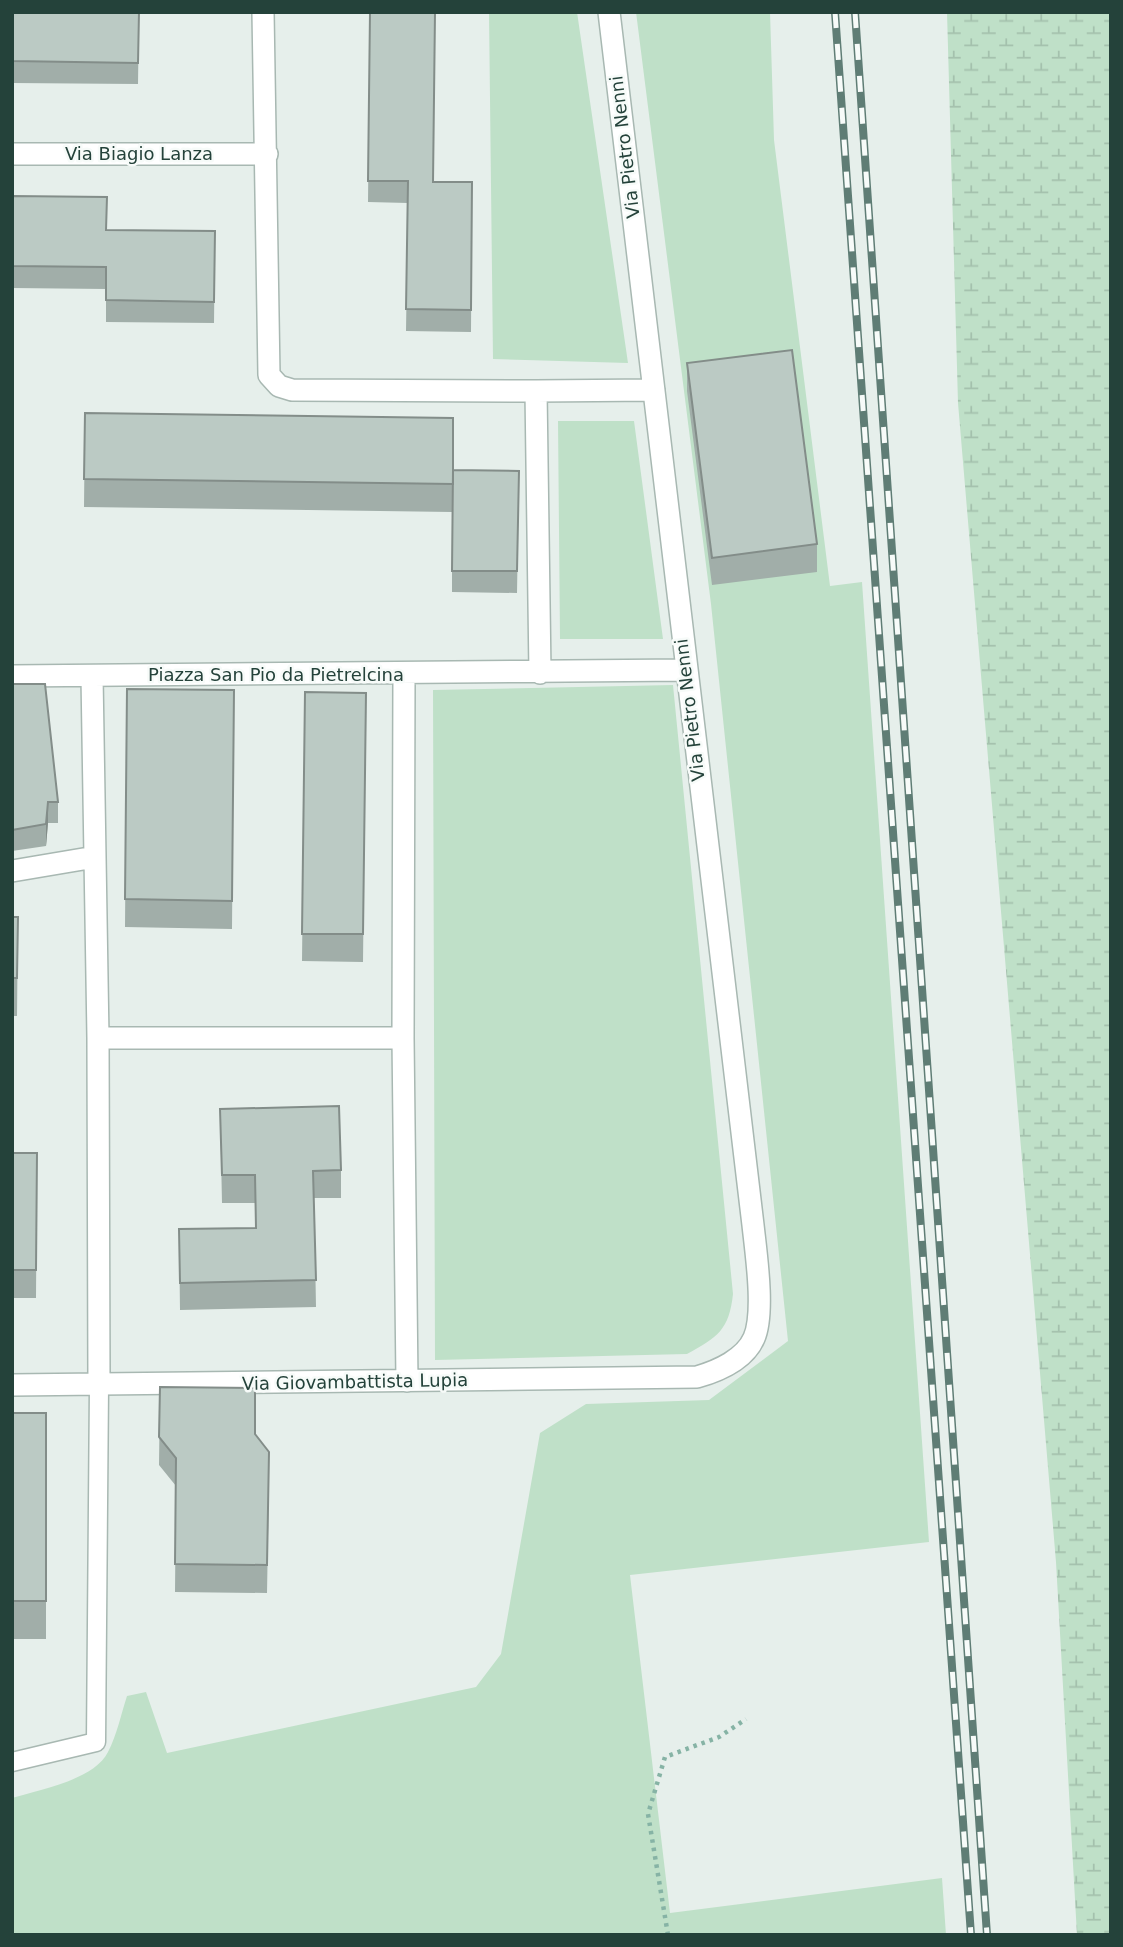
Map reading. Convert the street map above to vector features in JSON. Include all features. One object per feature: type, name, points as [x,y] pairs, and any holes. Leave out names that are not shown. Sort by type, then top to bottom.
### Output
[{"type":"street","points":[[263,12],[269,375],[279,386],[292,390],[654,390]]},
{"type":"street","name":"Via Pietro Nenni","points":[[609,12],[685,670],[754,1225],[759,1295],[754,1338],[735,1360],[716,1371],[697,1377]]},
{"type":"street","name":"Via Biagio Lanza","points":[[12,154],[267,154]]},
{"type":"street","points":[[536,391],[540,673]]},
{"type":"street","name":"Piazza San Pio da Pietrelcina","points":[[12,676],[404,675],[685,670]]},
{"type":"street","points":[[404,675],[403,1038],[407,1381]]},
{"type":"street","points":[[92,676],[98,1038],[99,1385]]},
{"type":"street","points":[[12,871],[95,857]]},
{"type":"street","points":[[98,1038],[403,1038]]},
{"type":"street","name":"Via Giovambattista Lupia","points":[[12,1385],[697,1377]]},
{"type":"lane","points":[[12,1762],[96,1742],[99,1385]]},
{"type":"path","points":[[668,1935],[648,1814],[665,1757],[719,1737],[746,1719]]},
{"type":"green space","points":[[489,12],[577,12],[628,363],[493,359]]},
{"type":"green space","points":[[636,12],[770,12],[774,140],[830,586],[862,582],[929,1542],[630,1575],[670,1913],[942,1878],[946,1935],[12,1935],[12,1798],[79,1777],[101,1762],[114,1739],[127,1696],[146,1692],[167,1753],[476,1687],[501,1654],[540,1433],[586,1404],[709,1400],[788,1341],[711,604]]},
{"type":"green space","points":[[947,12],[1111,12],[1111,1935],[1077,1935],[1056,1562],[958,403]]},
{"type":"green space","points":[[558,421],[634,421],[663,639],[560,639]]},
{"type":"green space","points":[[673,685],[733,1294],[728,1316],[714,1337],[687,1354],[435,1360],[433,690]]},
{"type":"building","points":[[12,12],[139,12],[138,63],[12,61]]},
{"type":"building","points":[[370,12],[435,12],[433,182],[472,182],[471,310],[406,309],[408,181],[368,181]]},
{"type":"building","points":[[12,196],[107,197],[106,230],[215,231],[214,302],[106,300],[106,267],[12,266]]},
{"type":"building","points":[[792,350],[817,544],[712,558],[687,363]]},
{"type":"building","points":[[85,413],[453,418],[453,484],[84,479]]},
{"type":"building","points":[[453,470],[519,471],[517,571],[452,571]]},
{"type":"building","points":[[12,684],[45,684],[58,802],[48,802],[46,824],[12,830]]},
{"type":"building","points":[[127,689],[234,690],[232,901],[125,899]]},
{"type":"building","points":[[305,692],[366,693],[363,934],[302,934]]},
{"type":"building","points":[[12,917],[18,917],[17,978],[12,978]]},
{"type":"building","points":[[339,1106],[341,1170],[313,1171],[316,1280],[180,1283],[179,1229],[256,1228],[255,1175],[222,1175],[220,1109]]},
{"type":"building","points":[[12,1153],[37,1153],[36,1270],[12,1270]]},
{"type":"building","points":[[160,1387],[255,1388],[255,1434],[269,1452],[267,1565],[175,1564],[176,1458],[159,1437]]},
{"type":"building","points":[[12,1413],[46,1413],[46,1601],[12,1601]]},
{"type":"railway","points":[[835,12],[971,1935]]},
{"type":"railway","points":[[855,12],[987,1935]]}]
